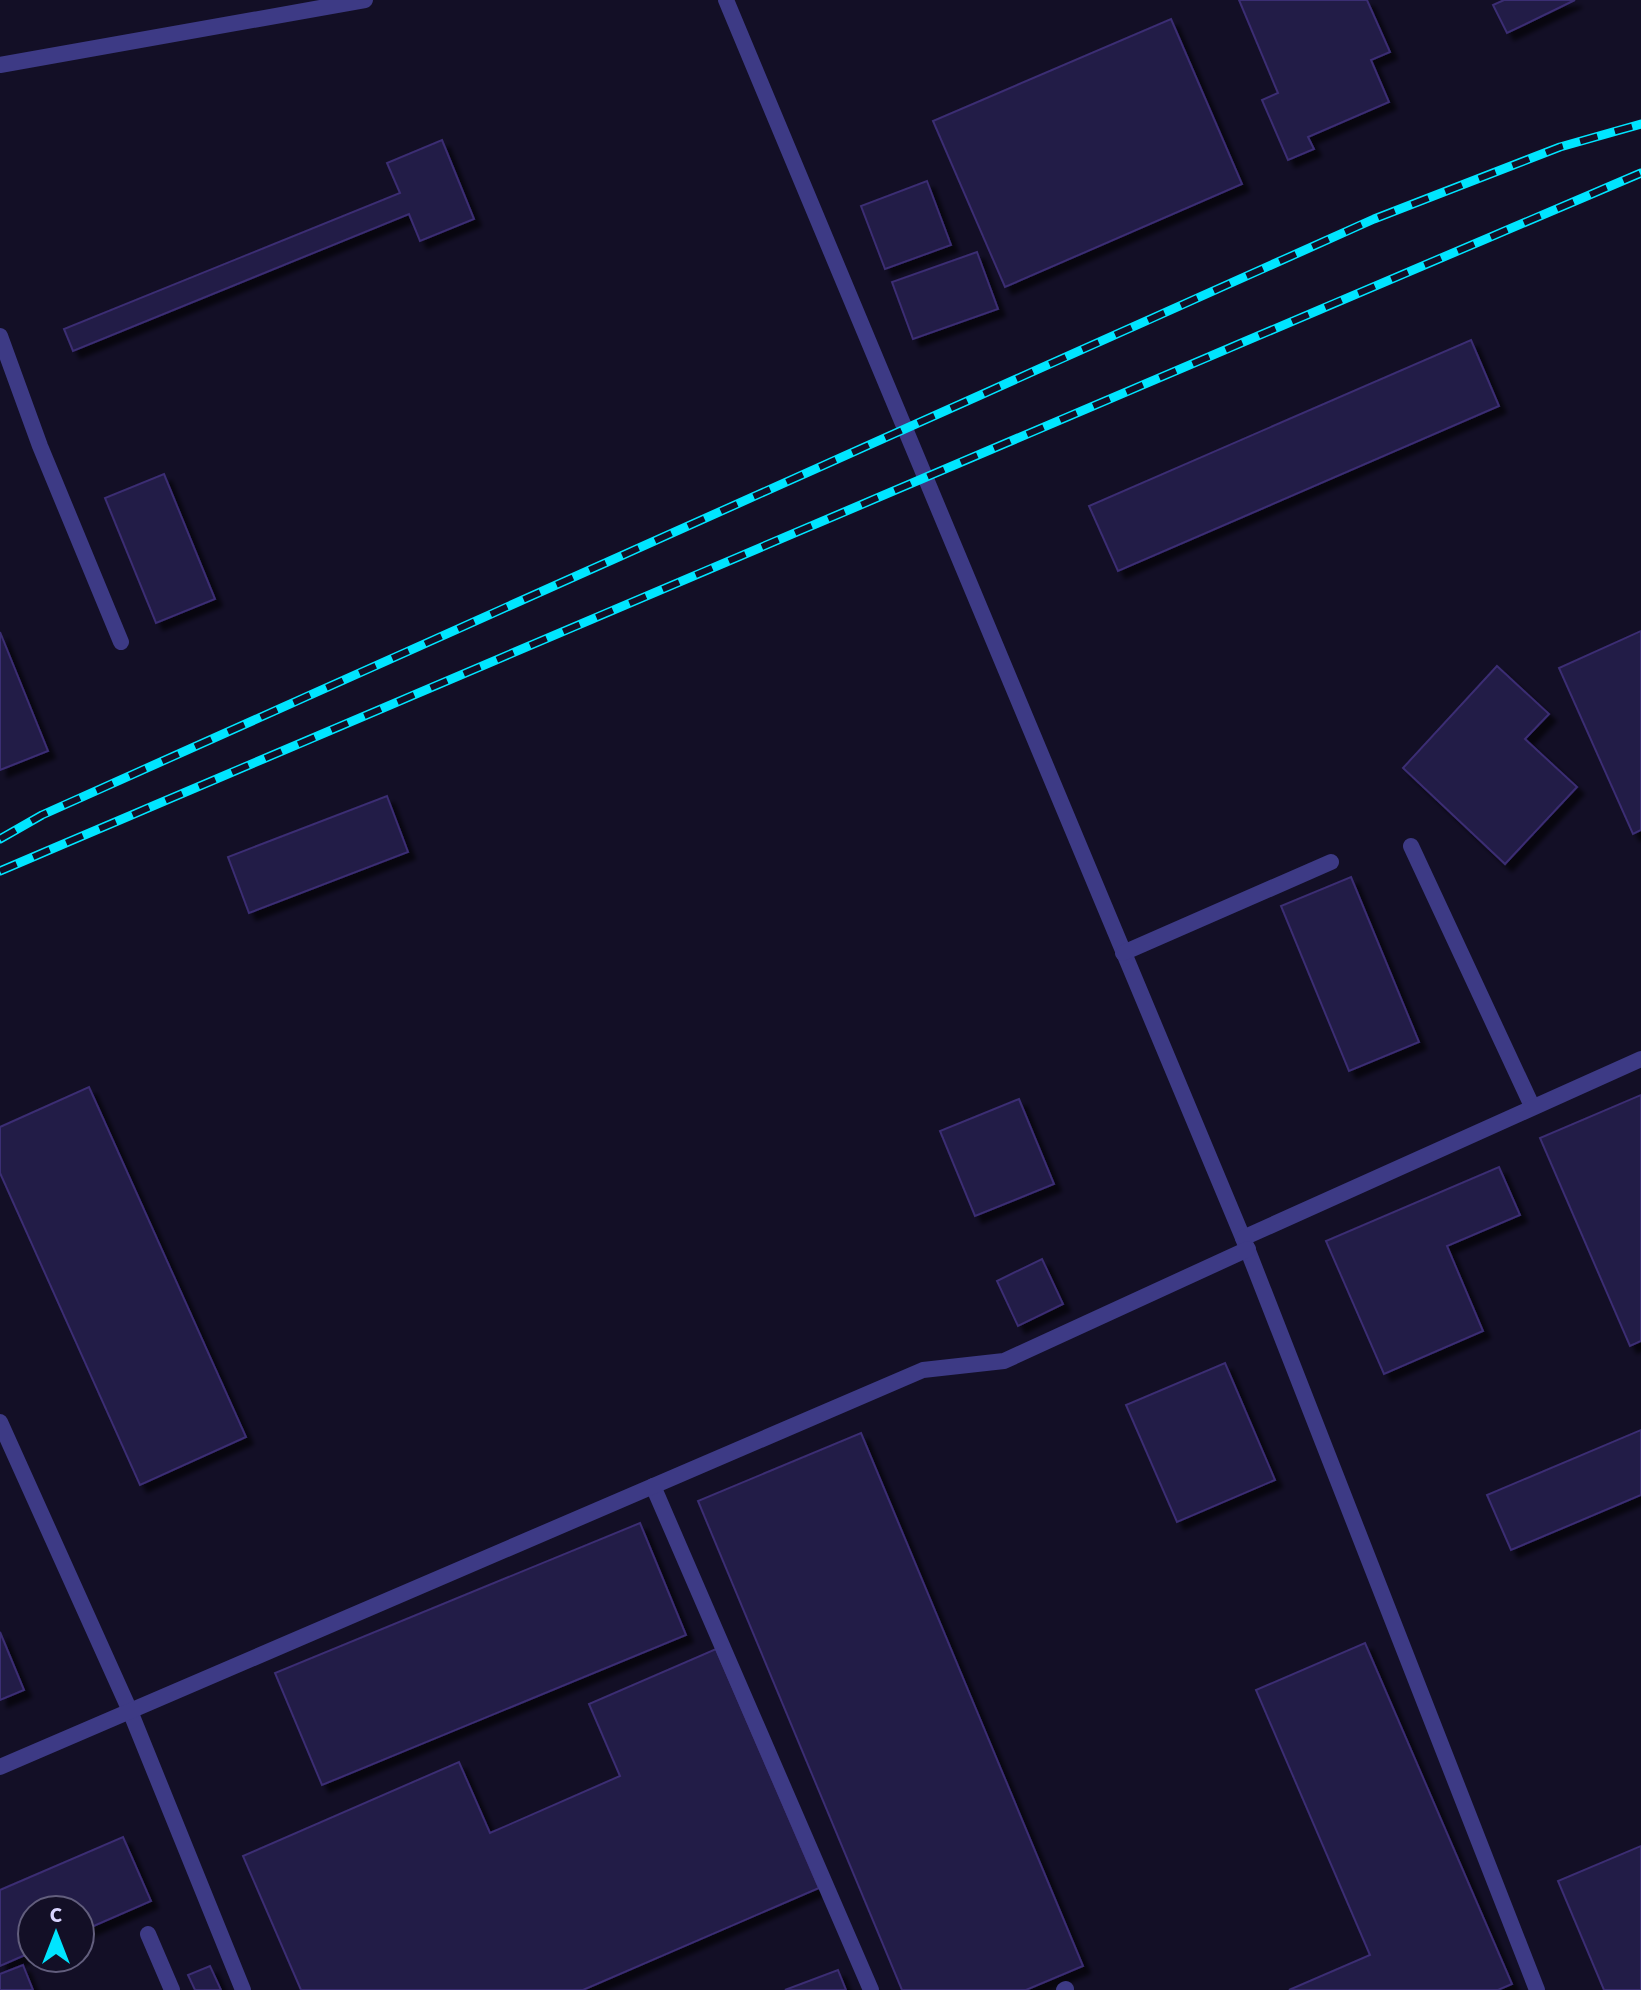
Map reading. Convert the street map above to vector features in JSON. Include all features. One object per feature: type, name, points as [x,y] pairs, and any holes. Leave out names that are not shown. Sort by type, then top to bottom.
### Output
[{"type":"lane","points":[[0,65],[365,0]]},
{"type":"lane","points":[[726,0],[1246,1244],[1537,1990]]},
{"type":"lane","points":[[0,336],[40,446],[121,642]]},
{"type":"lane","points":[[1411,846],[1532,1106]]},
{"type":"lane","points":[[1123,953],[1331,862]]},
{"type":"lane","points":[[0,1767],[923,1370],[1004,1361],[1532,1106],[1641,1059]]},
{"type":"lane","points":[[0,1422],[130,1711],[243,1990]]},
{"type":"lane","points":[[653,1486],[871,1990]]},
{"type":"lane","points":[[148,1934],[172,1990]]},
{"type":"building","points":[[1239,0],[1367,0],[1390,52],[1371,60],[1389,102],[1308,137],[1314,149],[1288,160],[1262,100],[1278,93]]},
{"type":"building","points":[[1504,0],[1575,0],[1507,33],[1493,5]]},
{"type":"building","points":[[1171,19],[1242,184],[1005,287],[933,121]]},
{"type":"building","points":[[442,140],[474,219],[420,241],[409,214],[73,351],[64,329],[400,193],[387,163]]},
{"type":"building","points":[[927,181],[951,245],[885,269],[861,206]]},
{"type":"building","points":[[977,252],[998,309],[913,339],[892,282]]},
{"type":"building","points":[[1471,340],[1499,406],[1118,571],[1089,506]]},
{"type":"building","points":[[164,474],[215,599],[156,623],[105,498]]},
{"type":"building","points":[[1641,631],[1641,830],[1633,834],[1559,668]]},
{"type":"building","points":[[0,632],[48,751],[0,770]]},
{"type":"building","points":[[1497,666],[1549,714],[1525,739],[1577,787],[1505,864],[1403,768]]},
{"type":"building","points":[[387,796],[408,852],[249,913],[228,857]]},
{"type":"building","points":[[1351,877],[1419,1042],[1349,1071],[1281,906]]},
{"type":"building","points":[[89,1087],[246,1437],[140,1485],[0,1173],[0,1127]]},
{"type":"building","points":[[1641,1095],[1641,1341],[1630,1346],[1540,1138]]},
{"type":"building","points":[[1019,1099],[1054,1184],[975,1216],[940,1131]]},
{"type":"building","points":[[1499,1167],[1520,1215],[1447,1246],[1483,1331],[1384,1374],[1326,1241]]},
{"type":"building","points":[[1042,1259],[1063,1304],[1018,1326],[997,1281]]},
{"type":"building","points":[[1225,1363],[1275,1480],[1177,1522],[1126,1405]]},
{"type":"building","points":[[1641,1430],[1641,1495],[1511,1550],[1487,1495]]},
{"type":"building","points":[[861,1433],[1083,1966],[1026,1990],[902,1990],[698,1501]]},
{"type":"building","points":[[640,1523],[686,1635],[322,1785],[275,1673]]},
{"type":"building","points":[[0,1632],[24,1690],[0,1700]]},
{"type":"building","points":[[1365,1643],[1512,1984],[1498,1990],[1289,1990],[1370,1955],[1256,1690]]},
{"type":"building","points":[[716,1649],[819,1888],[583,1990],[301,1990],[243,1856],[459,1762],[490,1833],[620,1776],[589,1704]]},
{"type":"building","points":[[123,1837],[151,1901],[96,1925],[96,1894],[16,1894],[16,1959],[0,1966],[0,1890]]},
{"type":"building","points":[[1641,1846],[1641,1990],[1604,1990],[1558,1881]]},
{"type":"building","points":[[210,1966],[221,1990],[195,1990],[188,1975]]},
{"type":"building","points":[[16,1968],[16,1974],[27,1974],[33,1990],[0,1990],[0,1974]]},
{"type":"building","points":[[838,1970],[846,1990],[785,1990]]},
{"type":"railway","points":[[0,839],[42,815],[1374,219],[1560,147],[1641,124]]},
{"type":"railway","points":[[0,871],[1641,173]]}]
